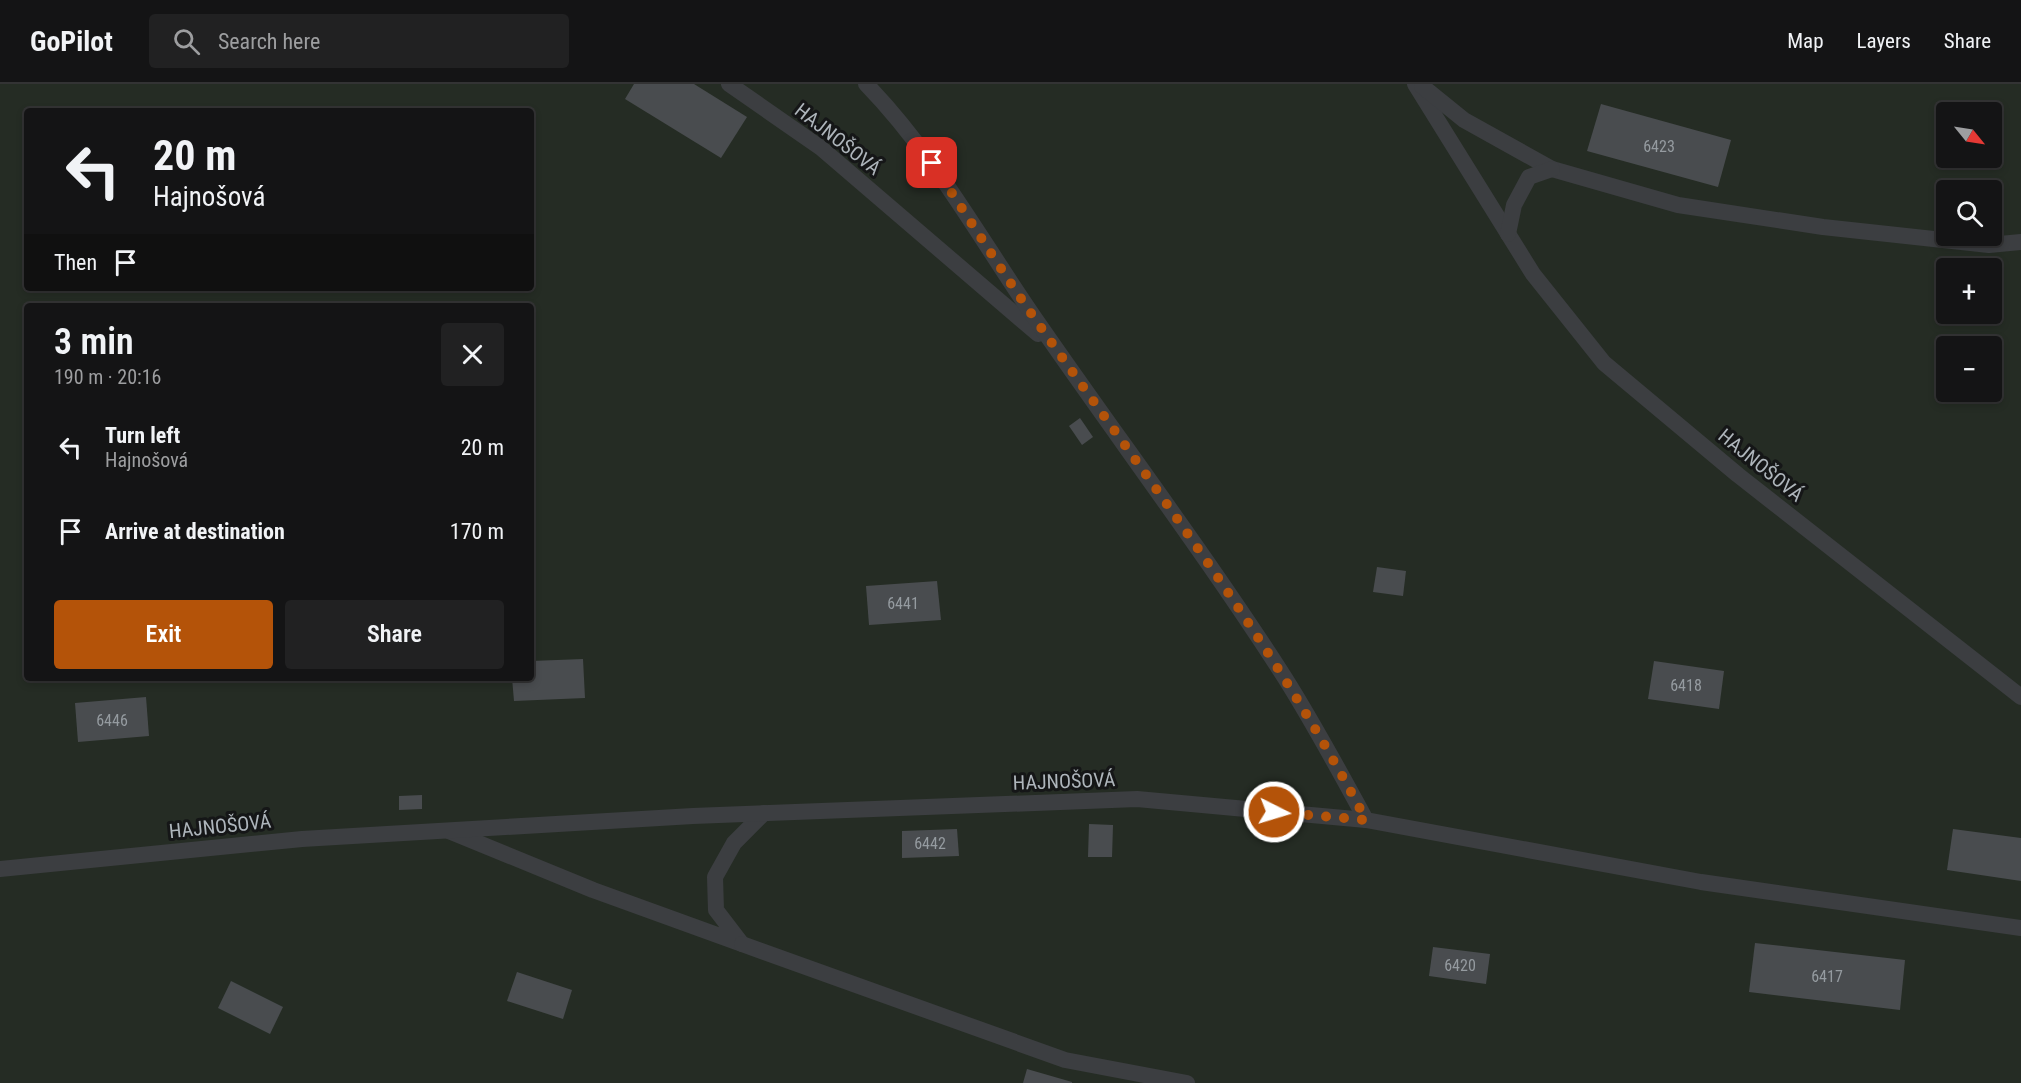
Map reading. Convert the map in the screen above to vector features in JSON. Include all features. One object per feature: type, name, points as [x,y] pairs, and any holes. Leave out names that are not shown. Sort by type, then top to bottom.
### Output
[{"type":"lane","name":"HAJNOŠOVÁ","points":[[729,84],[821,148],[1056,349]]},
{"type":"lane","name":"HAJNOŠOVÁ","points":[[866,84],[932,163],[1056,349],[1285,678],[1332,756],[1366,820]]},
{"type":"lane","name":"HAJNOŠOVÁ","points":[[1417,84],[1464,120],[1552,169],[1689,207],[1823,227],[1989,245],[2021,242]]},
{"type":"lane","name":"HAJNOŠOVÁ","points":[[1417,84],[1533,274],[1604,363],[1738,475],[2021,697]]},
{"type":"lane","points":[[1508,234],[1514,205],[1529,177],[1552,169]]},
{"type":"lane","name":"HAJNOŠOVÁ","points":[[0,869],[302,839],[445,830],[764,813],[1137,799],[1366,820],[1701,882],[2021,928]]},
{"type":"lane","points":[[742,944],[716,910],[715,877],[734,843],[764,813]]},
{"type":"lane","name":"HAJNOŠOVÁ","points":[[445,830],[592,890],[1065,1060],[1186,1083]]},
{"type":"shaded area","points":[[0,84],[2021,84],[2021,1083],[0,1083]]},
{"type":"building","points":[[634,84],[694,84],[747,117],[721,158],[625,99]]},
{"type":"building","points":[[1601,104],[1731,140],[1718,187],[1587,151]]},
{"type":"building","points":[[1080,418],[1093,437],[1082,445],[1069,426]]},
{"type":"building","points":[[1377,567],[1406,571],[1403,596],[1373,592]]},
{"type":"building","points":[[937,581],[941,620],[869,625],[866,586]]},
{"type":"building","points":[[583,659],[585,698],[514,701],[512,681],[534,681],[534,661]]},
{"type":"building","points":[[1654,661],[1724,671],[1719,709],[1648,699]]},
{"type":"building","points":[[146,697],[149,736],[78,742],[75,703]]},
{"type":"building","points":[[422,795],[422,809],[399,810],[399,796]]},
{"type":"building","points":[[1089,824],[1113,825],[1112,857],[1088,857]]},
{"type":"building","points":[[957,829],[959,856],[902,858],[902,831]]},
{"type":"building","points":[[1953,829],[2021,838],[2021,881],[1947,870]]},
{"type":"building","points":[[1755,943],[1905,960],[1900,1010],[1749,992]]},
{"type":"building","points":[[1433,947],[1490,954],[1486,984],[1429,976]]},
{"type":"building","points":[[517,972],[572,990],[563,1019],[507,1001]]},
{"type":"building","points":[[231,981],[283,1007],[270,1034],[218,1008]]},
{"type":"building","points":[[1027,1069],[1072,1082],[1072,1083],[1023,1083]]},
{"type":"route","points":[[932,163],[1040,327],[1134,458],[1285,678],[1332,756],[1366,820],[1274,812]]}]
